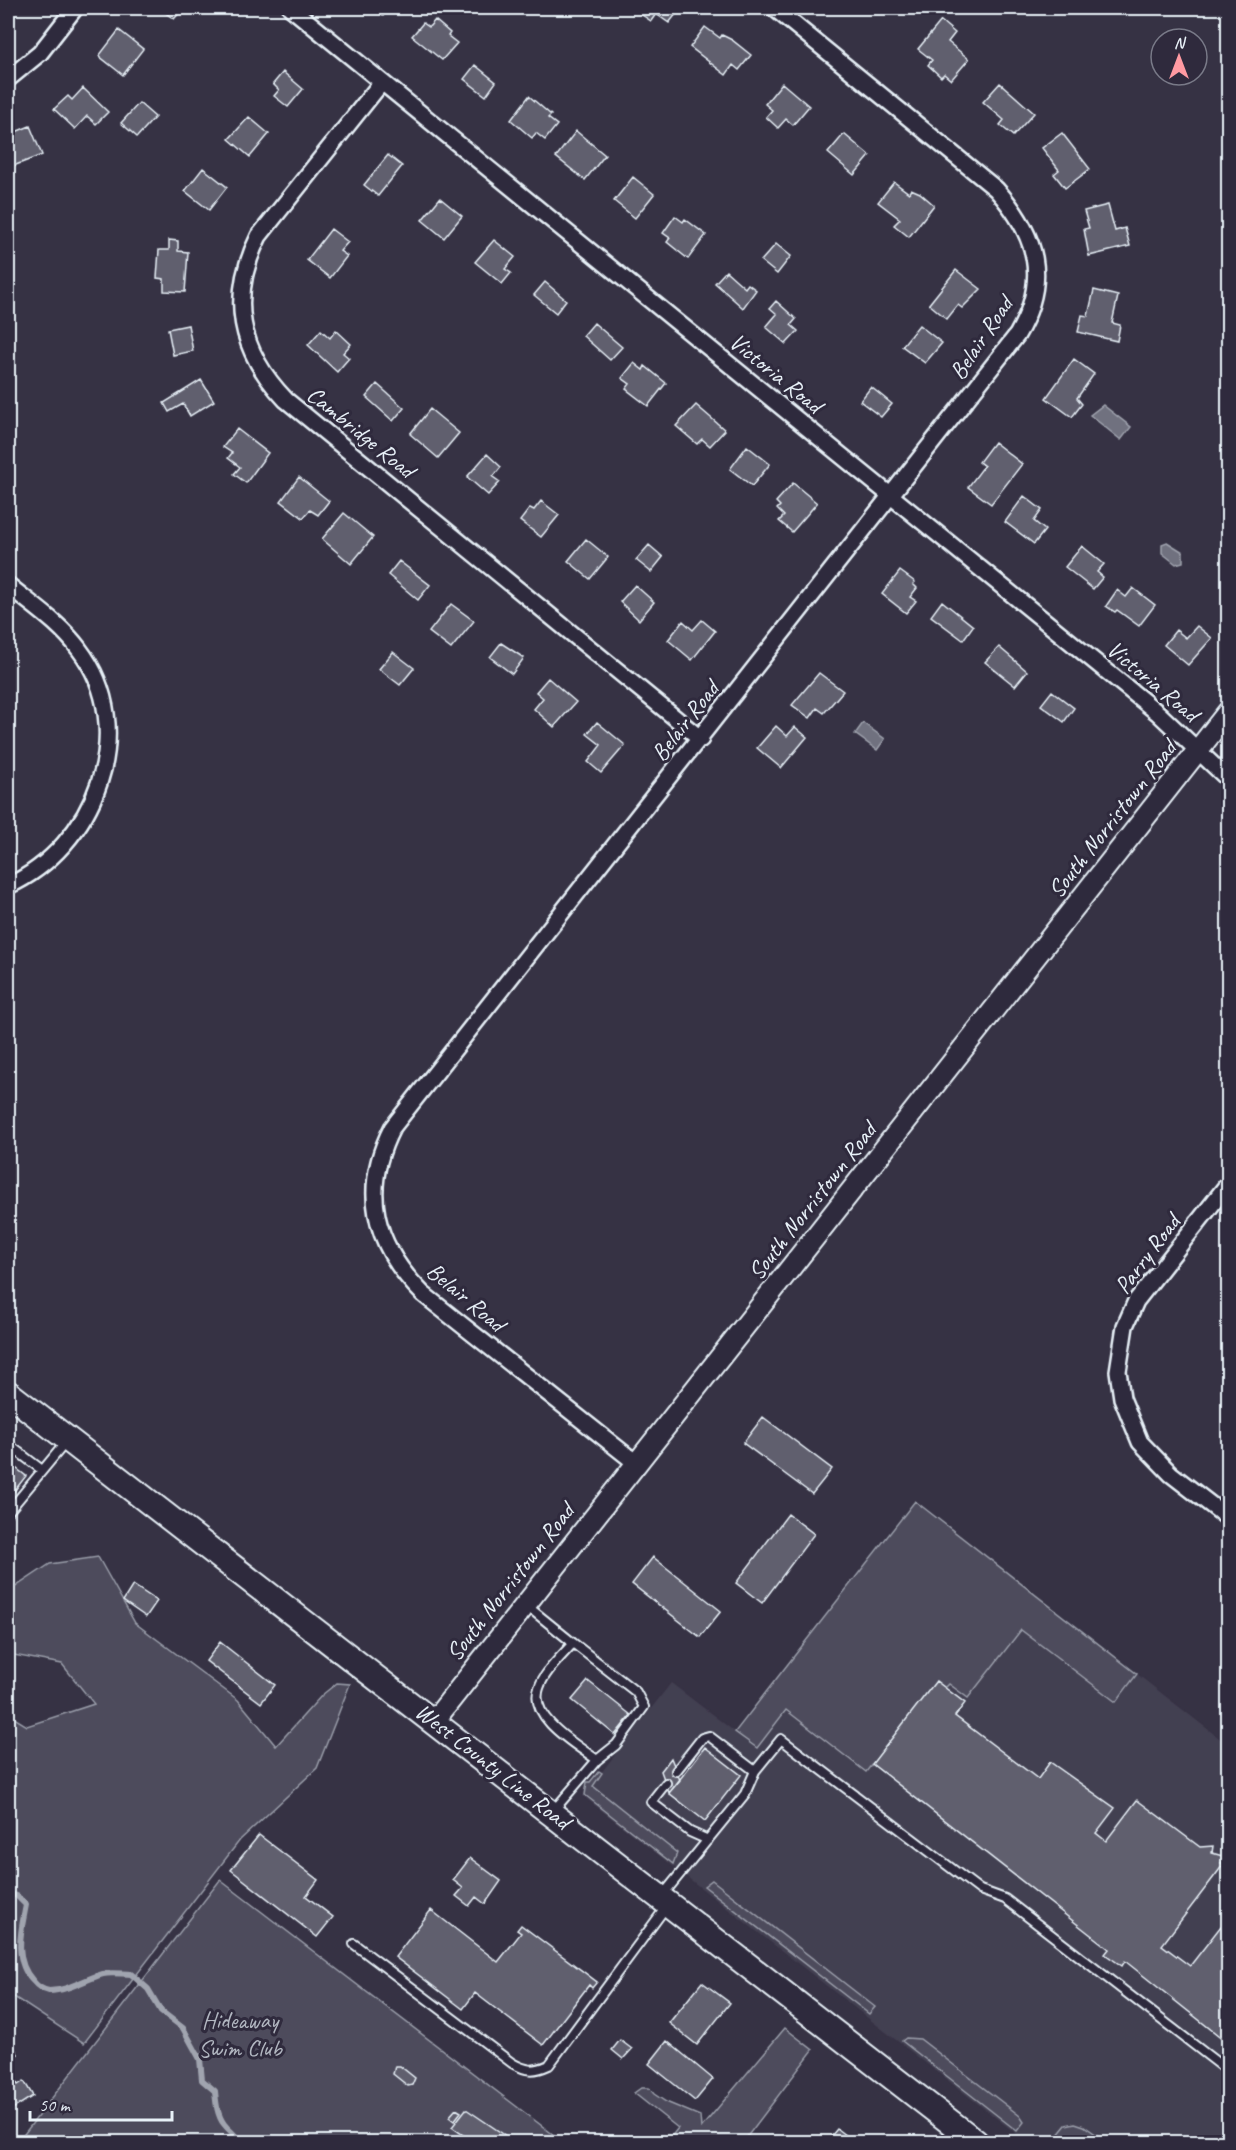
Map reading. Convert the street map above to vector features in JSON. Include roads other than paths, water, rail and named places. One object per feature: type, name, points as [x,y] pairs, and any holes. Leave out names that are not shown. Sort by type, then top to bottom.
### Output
[{"type":"main road","name":"West County Line Road","points":[[8,1393],[976,2142]]},
{"type":"street","points":[[8,79],[40,53],[75,8]]},
{"type":"street","name":"Victoria Road","points":[[291,8],[1200,749],[1228,779]]},
{"type":"street","name":"Belair Road","points":[[636,1463],[423,1294],[405,1276],[383,1236],[376,1215],[374,1191],[376,1166],[392,1128],[1010,344],[1028,317],[1035,296],[1037,276],[1033,249],[1014,209],[996,189],[774,8]]},
{"type":"street","name":"Cambridge Road","points":[[382,82],[259,236],[250,253],[241,297],[244,333],[254,358],[267,381],[286,400],[700,739]]},
{"type":"street","points":[[8,585],[66,633],[79,649],[99,685],[108,725],[107,756],[100,784],[76,831],[48,863],[8,886]]},
{"type":"street","name":"South Norristown Road","points":[[434,1721],[1228,712]]},
{"type":"street","name":"Parry Road","points":[[1228,1184],[1136,1301],[1125,1326],[1118,1371],[1122,1398],[1134,1427],[1150,1455],[1228,1518]]},
{"type":"lane","points":[[8,1512],[68,1439]]},
{"type":"lane","points":[[8,1444],[42,1470]]},
{"type":"lane","points":[[525,1604],[636,1692],[644,1707],[628,1731],[597,1760],[552,1812]]},
{"type":"lane","points":[[573,1643],[538,1689],[537,1705],[543,1718],[597,1760]]},
{"type":"lane","points":[[676,1770],[702,1738],[709,1736],[755,1771]]},
{"type":"lane","points":[[354,1944],[512,2063],[525,2070],[537,2070],[549,2065],[708,1840],[745,1794],[755,1771],[781,1740],[980,1890],[1005,1899],[1228,2071]]},
{"type":"lane","points":[[666,1784],[651,1802],[690,1832],[708,1840]]},
{"type":"water","points":[[1103,405],[1131,427],[1121,440],[1090,415]]},
{"type":"water","points":[[1167,542],[1183,552],[1183,562],[1176,564],[1162,553],[1162,544]]},
{"type":"water","points":[[863,723],[885,739],[877,750],[855,734]]},
{"type":"waterway","points":[[8,1893],[17,1896],[26,1905],[21,1935],[21,1955],[27,1973],[35,1983],[40,1988],[49,1991],[70,1987],[103,1974],[131,1974],[148,1989],[161,2011],[183,2028],[200,2059],[202,2080],[215,2091],[217,2108],[222,2120],[240,2142]]},
{"type":"park label","name":"Hideaway Swim Club","points":[[240,2034]]}]
